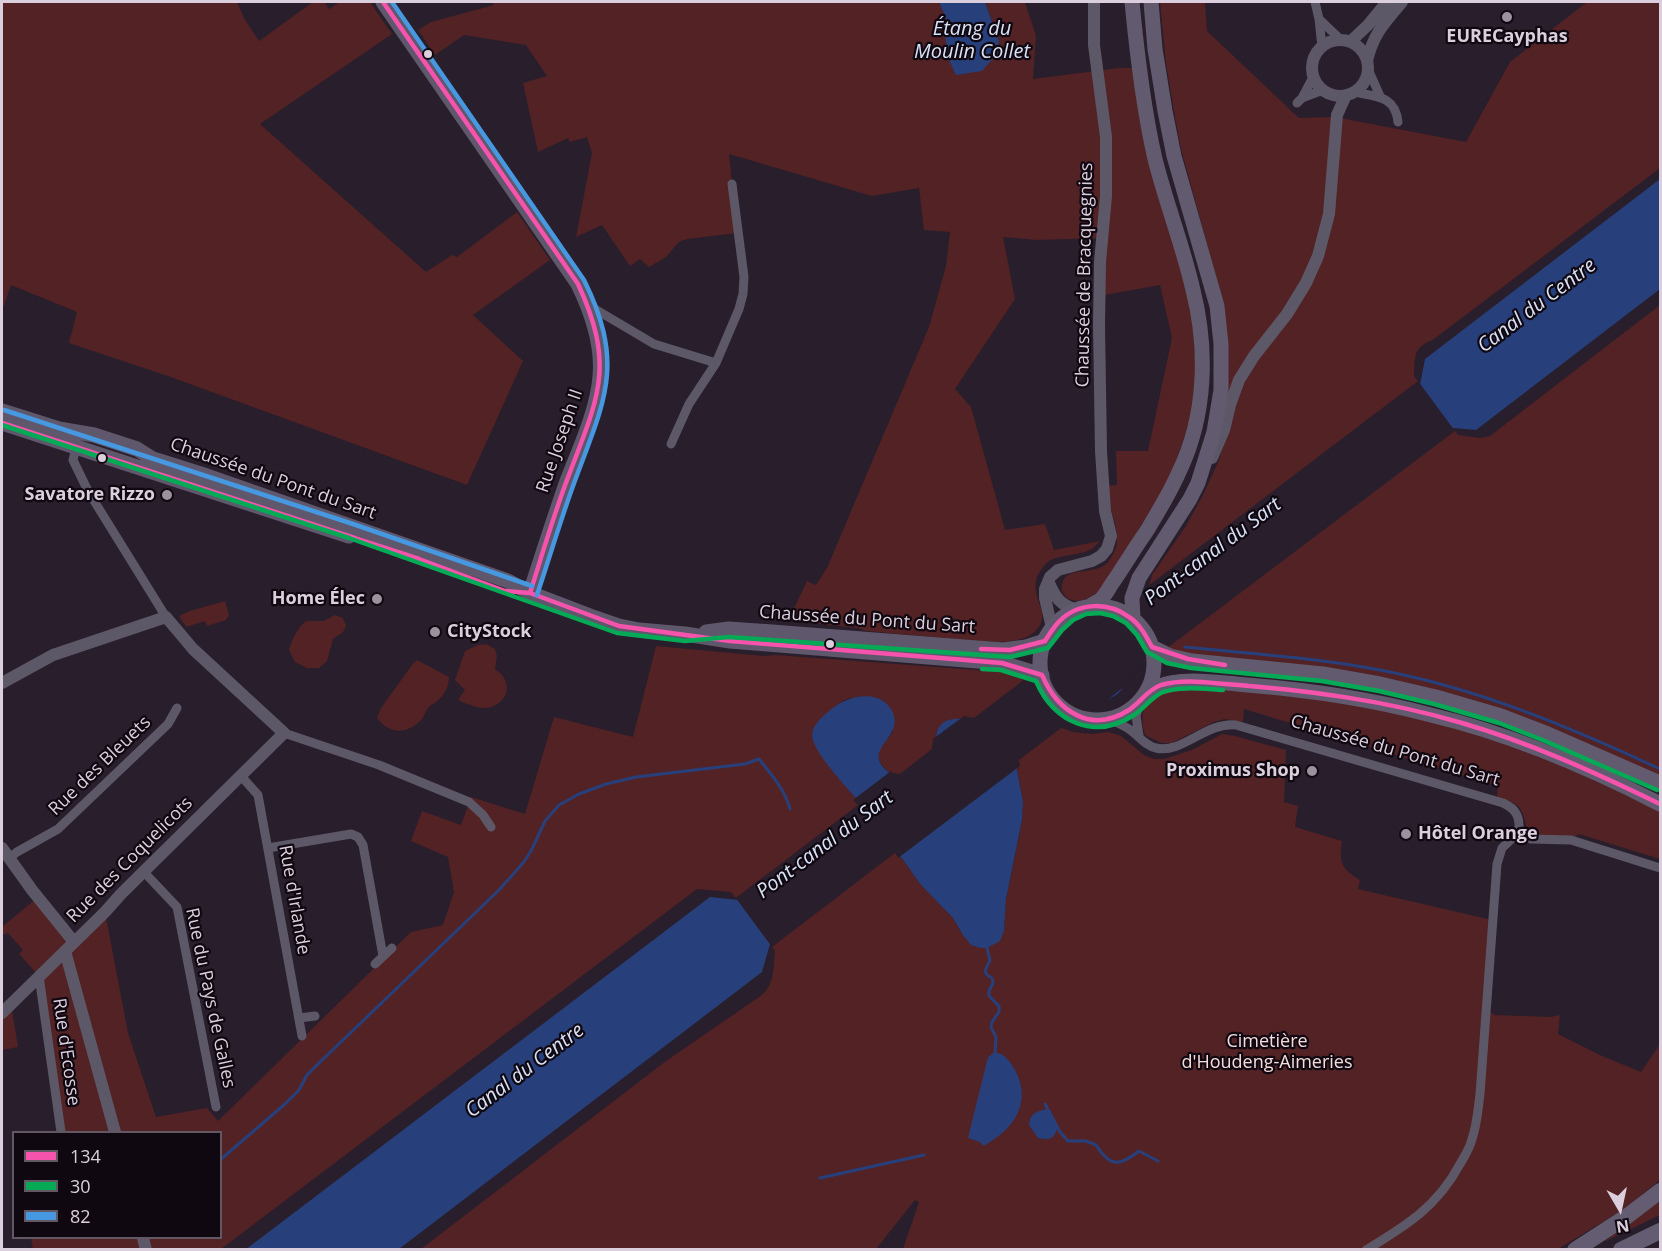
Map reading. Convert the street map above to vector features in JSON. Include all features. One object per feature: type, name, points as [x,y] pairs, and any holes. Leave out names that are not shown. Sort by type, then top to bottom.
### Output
[{"type":"highway","points":[[1132,2],[1144,104],[1155,159],[1199,315],[1203,347],[1200,403],[1180,471],[1115,580],[1101,599],[1059,621],[1048,634],[1040,658],[1042,675],[1050,695],[1066,710],[1097,720],[1120,715],[1157,686],[1179,682],[1206,682],[1310,692],[1377,702],[1433,715],[1510,739],[1543,751],[1660,804]]},
{"type":"highway","points":[[1133,618],[1132,598],[1139,578],[1198,483],[1214,432],[1219,403],[1221,344],[1217,306],[1174,156],[1155,49],[1151,2]]},
{"type":"highway","points":[[1082,608],[1098,606],[1116,609],[1133,618],[1148,636],[1152,647],[1154,671],[1142,697]]},
{"type":"highway","points":[[1152,647],[1170,656],[1192,661],[1323,674],[1436,697],[1501,716],[1548,734],[1660,783]]},
{"type":"highway","points":[[1575,1250],[1626,1217],[1660,1191]]},
{"type":"highway","points":[[1621,1250],[1660,1231]]},
{"type":"main road","name":"Rue Joseph II","points":[[383,2],[578,284],[588,305],[600,350],[600,378],[591,417],[558,506],[530,593]]},
{"type":"main road","name":"Chaussée du Pont du Sart","points":[[2,411],[59,429],[78,440]]},
{"type":"main road","name":"Chaussée du Pont du Sart","points":[[2,423],[78,440],[94,435],[137,449],[153,459],[508,581],[530,593],[619,626],[730,641],[1002,663],[1042,675]]},
{"type":"main road","name":"Chaussée du Pont du Sart","points":[[685,634],[729,629],[1003,650],[1026,647],[1048,634]]},
{"type":"street","name":"Chaussée de Bracquegnies","points":[[1049,583],[1050,577],[1058,570],[1092,561],[1101,556],[1107,549],[1111,536],[1105,511],[1101,451],[1099,325],[1100,262],[1106,196],[1106,138],[1094,45],[1094,2]]},
{"type":"street","points":[[1315,2],[1322,47]]},
{"type":"street","points":[[1387,2],[1368,26],[1345,41],[1332,41],[1316,53],[1313,61],[1313,77],[1317,84],[1330,94],[1380,96],[1394,108],[1398,122]]},
{"type":"street","points":[[1198,483],[1224,430],[1239,380],[1254,356],[1287,314],[1306,283],[1318,256],[1329,214],[1337,115],[1350,94],[1361,86],[1366,78],[1371,45],[1376,33],[1402,2]]},
{"type":"street","points":[[1319,19],[1345,41],[1357,46],[1363,53],[1380,96]]},
{"type":"street","points":[[1313,77],[1299,100],[1323,90]]},
{"type":"street","points":[[670,444],[689,404],[716,363],[743,294],[744,277],[732,184]]},
{"type":"street","points":[[588,305],[654,344],[716,363]]},
{"type":"street","points":[[78,440],[73,460],[88,491],[166,617],[193,649],[284,733],[379,765],[470,802],[491,826]]},
{"type":"street","points":[[1049,583],[1060,603],[1082,608]]},
{"type":"street","points":[[1048,634],[1045,589],[1049,583]]},
{"type":"street","points":[[2,683],[53,656],[166,617]]},
{"type":"street","points":[[1138,736],[1136,716],[1142,697]]},
{"type":"street","name":"Rue des Bleuets","points":[[5,854],[17,852],[58,830],[168,724],[177,708]]},
{"type":"street","name":"Chaussée du Pont du Sart","points":[[1108,718],[1129,729],[1152,747],[1168,748],[1175,747],[1213,728],[1226,724],[1236,725],[1495,799],[1515,810],[1520,823],[1519,832]]},
{"type":"street","name":"Rue des Coquelicots","points":[[2,1013],[284,733]]},
{"type":"street","name":"Rue d'Irlande","points":[[241,776],[258,795],[302,1036]]},
{"type":"street","points":[[1366,1250],[1426,1210],[1446,1188],[1473,1137],[1480,1094],[1497,864],[1502,848],[1519,832],[1531,839],[1571,840],[1660,868]]},
{"type":"street","points":[[268,848],[351,834],[358,837],[363,845],[383,956]]},
{"type":"street","points":[[5,854],[70,946],[115,1131]]},
{"type":"street","name":"Rue du Pays de Galles","points":[[143,871],[177,907],[216,1107]]},
{"type":"street","points":[[375,964],[392,948]]},
{"type":"street","name":"Rue d'Ecosse","points":[[39,976],[61,1131]]},
{"type":"street","points":[[299,1018],[315,1016]]},
{"type":"green space","points":[[2,2],[237,2],[259,41],[313,2],[324,2],[329,9],[337,2],[370,2],[392,34],[260,124],[426,272],[452,255],[457,257],[517,212],[550,260],[473,315],[523,361],[467,485],[168,376],[69,343],[77,312],[11,285],[2,311]]},
{"type":"green space","points":[[492,2],[939,2],[946,19],[944,30],[999,41],[985,2],[1025,2],[1036,36],[1033,79],[1132,68],[1192,314],[1196,375],[1192,408],[1174,467],[1161,493],[1099,590],[1088,598],[1078,601],[1068,599],[1062,587],[1066,576],[1103,566],[1110,560],[1115,549],[1117,532],[1108,486],[1117,485],[1116,451],[1148,451],[1172,338],[1160,285],[1099,296],[1102,238],[1037,240],[1003,237],[1015,299],[955,389],[971,407],[1005,530],[1045,524],[1054,550],[1100,541],[1087,551],[1053,559],[1043,567],[1036,583],[1042,617],[1040,626],[1035,631],[1021,639],[989,642],[866,631],[859,628],[788,621],[807,581],[816,585],[827,568],[929,327],[946,266],[950,232],[924,230],[919,188],[872,196],[729,154],[737,233],[687,239],[679,242],[666,257],[649,267],[640,259],[630,266],[602,225],[576,237],[592,153],[587,137],[570,142],[568,138],[538,152],[523,83],[547,76],[526,45],[464,35],[435,55],[418,30],[431,22],[494,5]]},
{"type":"green space","points":[[1160,2],[1205,2],[1207,31],[1299,118],[1333,117],[1324,214],[1319,237],[1301,284],[1226,406],[1224,306],[1181,149],[1166,64]]},
{"type":"green space","points":[[1587,2],[1660,2],[1660,168],[1422,346],[1416,353],[1414,376],[1458,435],[1480,438],[1490,436],[1660,305],[1660,776],[1513,714],[1178,654],[1157,641],[1142,614],[1152,575],[1186,526],[1219,460],[1239,391],[1317,267],[1340,118],[1466,142],[1510,62]]},
{"type":"green space","points":[[225,601],[229,615],[226,620],[207,626],[205,621],[186,627],[179,616],[190,611]]},
{"type":"green space","points":[[335,615],[343,618],[346,626],[343,632],[333,639],[327,661],[319,668],[307,668],[295,662],[289,650],[300,627],[306,621],[324,621]]},
{"type":"green space","points":[[486,644],[495,649],[497,656],[495,669],[506,681],[507,688],[506,694],[497,704],[482,708],[458,700],[465,690],[455,680],[465,651]]},
{"type":"green space","name":"Cimetière d'Houdeng-Aimeries","points":[[656,646],[764,656],[776,655],[1017,673],[1056,726],[1073,732],[1092,734],[1109,732],[1121,736],[1144,755],[1154,759],[1164,759],[1192,750],[1222,734],[1286,750],[1284,802],[1298,806],[1295,827],[1342,841],[1341,860],[1345,868],[1360,880],[1358,889],[1492,920],[1487,1010],[1495,1015],[1551,1017],[1560,1015],[1558,1034],[1641,1072],[1660,1044],[1660,1180],[1621,1211],[1558,1249],[903,1249],[919,1202],[915,1200],[876,1249],[421,1249],[666,1061],[766,990],[773,975],[775,951],[731,892],[697,889],[221,1249],[33,1249],[31,1239],[222,1239],[222,1131],[61,1131],[39,976],[19,954],[23,950],[8,933],[2,935],[2,927],[38,897],[74,941],[105,912],[128,1033],[156,1117],[207,1108],[218,1121],[411,932],[443,925],[454,892],[448,857],[411,841],[422,811],[461,825],[471,797],[525,814],[554,717],[633,737]],"holes":[[[866,697],[893,732],[880,748],[877,756],[892,776],[934,767],[938,728],[1015,757],[1023,802],[1022,821],[1006,900],[1004,931],[963,935],[953,918],[921,885],[872,817],[833,771],[815,745],[812,736],[842,701]]]},
{"type":"green space","points":[[417,660],[449,677],[447,688],[416,725],[405,730],[393,730],[377,718],[381,708]]},
{"type":"green space","points":[[1184,689],[1267,694],[1350,704],[1438,723],[1503,744],[1598,782],[1660,812],[1660,859],[1579,834],[1573,838],[1533,837],[1527,829],[1519,807],[1497,797],[1498,786],[1244,709],[1243,722],[1225,719],[1214,722],[1172,743],[1161,743],[1145,735],[1143,714],[1150,701],[1164,693]]},
{"type":"green space","points":[[11,1004],[18,1047],[2,1050],[2,1013]]},
{"type":"green space","points":[[1660,1199],[1660,1215],[1604,1242]]},
{"type":"water","name":"Étang du Moulin Collet","points":[[939,2],[985,2],[999,41],[997,54],[982,71],[956,75],[949,60],[944,30],[946,19]]},
{"type":"water","name":"Canal du Centre","points":[[1660,179],[1660,289],[1476,430],[1453,428],[1131,671],[1125,685],[1117,694],[1106,700],[1091,703],[1015,759],[1023,802],[1022,820],[1006,899],[1004,931],[1000,941],[987,948],[971,945],[953,918],[921,885],[896,850],[770,944],[762,972],[399,1249],[245,1250],[710,897],[738,900],[862,805],[825,761],[812,735],[820,719],[834,707],[849,699],[866,696],[877,698],[887,704],[893,713],[895,722],[881,749],[880,762],[891,774],[901,777],[935,751],[937,732],[942,723],[955,719],[974,721],[1095,627],[1420,385],[1425,359]]},
{"type":"water","points":[[995,1052],[1007,1058],[1015,1070],[1020,1082],[1021,1105],[1011,1124],[994,1140],[983,1146],[980,1142],[968,1138],[988,1057]]},
{"type":"water","points":[[1047,1109],[1058,1127],[1051,1138],[1038,1138],[1029,1125],[1030,1121],[1035,1113]]},
{"type":"pier","name":"Pont-canal du Sart","points":[[1418,381],[1455,431],[1134,673],[1130,682],[1101,705],[1090,706],[1019,760],[1020,766],[898,858],[895,853],[772,947],[735,897],[858,805],[853,800],[891,771],[900,774],[932,749],[933,739],[964,716],[974,718],[1054,657],[1059,644],[1084,625],[1098,624]]},
{"type":"waterway","points":[[1185,647],[1339,663],[1425,680],[1494,700],[1595,740],[1660,769]]},
{"type":"waterway","points":[[222,1158],[285,1104],[299,1090],[307,1075],[499,890],[523,863],[545,821],[559,805],[579,794],[606,784],[636,777],[745,764],[759,759],[773,776],[790,809]]},
{"type":"waterway","points":[[987,948],[990,960],[985,971],[992,978],[993,983],[989,996],[999,1006],[999,1012],[991,1027],[996,1037],[995,1052]]},
{"type":"waterway","points":[[1045,1104],[1060,1132],[1068,1141],[1086,1141],[1096,1145],[1110,1161],[1126,1160],[1139,1151],[1158,1161]]},
{"type":"waterway","points":[[820,1178],[924,1155]]},
{"type":"transit line","name":"134","points":[[383,2],[578,284],[590,313],[597,339],[600,362],[594,405],[557,508],[530,593]]},
{"type":"transit line","name":"82","points":[[392,2],[584,280],[597,310],[605,337],[606,384],[601,407],[537,595]]},
{"type":"transit line","name":"82","points":[[4,410],[353,524],[532,586]]},
{"type":"transit line","name":"134","points":[[2,423],[419,559],[505,591],[530,593],[619,626],[730,641],[1002,663],[1042,675],[1057,699],[1067,709],[1089,719],[1102,720],[1115,717],[1129,710],[1156,687],[1169,683],[1209,682],[1345,697],[1433,715],[1513,740],[1587,770],[1660,804]]},
{"type":"transit line","name":"30","points":[[2,425],[349,538],[617,633],[685,641],[729,637],[1010,657],[1048,648],[1073,620],[1086,614],[1100,613],[1113,616],[1126,623],[1137,635],[1147,652],[1167,663],[1191,668],[1322,681],[1434,704],[1499,723],[1657,790]]},
{"type":"transit line","name":"134","points":[[981,649],[1010,650],[1045,641],[1056,625],[1072,612],[1081,608],[1101,606],[1120,612],[1133,620],[1152,647],[1188,659],[1225,665]]},
{"type":"transit line","name":"30","points":[[982,669],[1001,670],[1036,681],[1053,707],[1064,717],[1090,726],[1119,723],[1134,715],[1155,697],[1170,690],[1185,688],[1223,690]]},
{"type":"place","name":"EURECayphas","points":[[1507,17]]},
{"type":"place","name":"Savatore Rizzo","points":[[167,495]]},
{"type":"place","name":"Home Élec","points":[[377,599]]},
{"type":"place","name":"CityStock","points":[[435,632]]},
{"type":"place","name":"Proximus Shop","points":[[1312,771]]},
{"type":"place","name":"Hôtel Orange","points":[[1406,834]]}]
